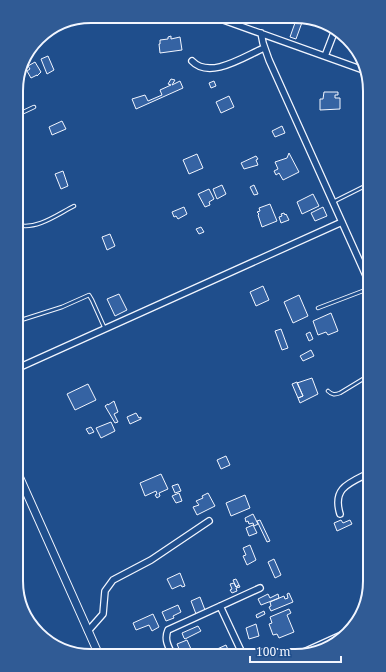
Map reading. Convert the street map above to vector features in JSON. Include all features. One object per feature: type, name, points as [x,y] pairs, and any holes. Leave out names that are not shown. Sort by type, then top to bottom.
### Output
[{"type":"street","points":[[232,23],[359,68]]},
{"type":"street","points":[[261,33],[264,48],[342,222],[363,264]]},
{"type":"street","points":[[325,56],[333,34]]},
{"type":"street","points":[[192,61],[199,67],[214,69],[234,62],[264,48]]},
{"type":"street","points":[[23,366],[342,222]]},
{"type":"street","points":[[340,514],[338,508],[338,498],[340,491],[344,486],[363,476]]},
{"type":"street","points":[[23,485],[96,649]]},
{"type":"street","points":[[88,631],[103,614],[105,591],[113,580],[151,560],[209,522]]},
{"type":"street","points":[[170,649],[166,640],[168,630],[260,588]]},
{"type":"street","points":[[220,606],[240,649]]},
{"type":"lane","points":[[23,112],[34,107]]},
{"type":"lane","points":[[333,202],[363,187]]},
{"type":"lane","points":[[23,226],[41,223],[74,206]]},
{"type":"lane","points":[[318,308],[363,291]]},
{"type":"lane","points":[[23,320],[62,307],[89,295],[105,329]]},
{"type":"lane","points":[[328,391],[336,394],[340,393],[363,379]]},
{"type":"building","points":[[295,23],[302,24],[296,39],[290,37]]},
{"type":"building","points":[[171,36],[171,39],[180,37],[182,50],[160,53],[160,40],[168,39],[168,37]]},
{"type":"building","points":[[48,56],[54,70],[47,74],[41,59]]},
{"type":"building","points":[[35,62],[41,72],[37,76],[31,78],[27,71],[30,69],[28,66]]},
{"type":"building","points":[[171,79],[175,80],[172,85],[180,81],[183,88],[136,109],[132,99],[145,95],[148,101],[162,95],[160,90],[171,85],[168,84]]},
{"type":"building","points":[[214,81],[216,86],[211,88],[209,83]]},
{"type":"building","points":[[324,92],[338,92],[338,95],[335,95],[335,98],[340,98],[340,109],[320,110],[320,99],[323,99]]},
{"type":"building","points":[[229,96],[234,107],[221,113],[216,102]]},
{"type":"building","points":[[62,121],[66,129],[52,135],[49,127]]},
{"type":"building","points":[[282,126],[285,133],[275,137],[272,131]]},
{"type":"building","points":[[289,153],[299,172],[283,180],[279,173],[276,175],[274,171],[278,169],[275,162],[287,158]]},
{"type":"building","points":[[197,154],[203,168],[189,174],[183,160]]},
{"type":"building","points":[[256,156],[258,159],[256,160],[258,165],[244,169],[241,163]]},
{"type":"building","points":[[63,171],[68,186],[61,189],[55,174]]},
{"type":"building","points":[[222,185],[226,194],[217,199],[213,189]]},
{"type":"building","points":[[254,185],[258,194],[254,195],[250,187]]},
{"type":"building","points":[[209,189],[214,199],[209,202],[210,205],[205,207],[198,194]]},
{"type":"building","points":[[313,194],[319,206],[302,214],[297,202]]},
{"type":"building","points":[[270,204],[277,221],[262,227],[259,214],[257,212],[260,211],[259,208]]},
{"type":"building","points":[[184,207],[187,214],[178,219],[176,216],[174,217],[172,212]]},
{"type":"building","points":[[323,207],[327,216],[315,221],[311,213]]},
{"type":"building","points":[[284,213],[289,220],[281,223],[279,217]]},
{"type":"building","points":[[201,227],[204,232],[199,234],[196,229]]},
{"type":"building","points":[[110,234],[115,246],[107,250],[102,237]]},
{"type":"building","points":[[263,286],[269,300],[256,306],[250,292]]},
{"type":"building","points":[[119,294],[127,310],[115,316],[107,299]]},
{"type":"building","points":[[299,295],[308,316],[293,323],[284,302]]},
{"type":"building","points":[[331,313],[338,331],[328,335],[326,332],[318,335],[313,321]]},
{"type":"building","points":[[281,329],[288,348],[282,350],[275,331]]},
{"type":"building","points":[[310,332],[313,339],[309,341],[306,334]]},
{"type":"building","points":[[311,350],[314,356],[303,361],[300,356]]},
{"type":"building","points":[[312,378],[318,394],[300,403],[298,398],[303,396],[297,383]]},
{"type":"building","points":[[297,382],[303,396],[298,398],[292,384]]},
{"type":"building","points":[[88,384],[96,400],[75,410],[67,394]]},
{"type":"building","points":[[114,401],[118,412],[114,414],[118,422],[115,423],[105,406]]},
{"type":"building","points":[[136,413],[139,418],[141,417],[141,419],[130,424],[127,417]]},
{"type":"building","points":[[111,422],[115,431],[101,438],[96,428]]},
{"type":"building","points":[[91,427],[94,432],[89,434],[86,429]]},
{"type":"building","points":[[226,456],[230,465],[221,469],[217,460]]},
{"type":"building","points":[[161,474],[168,489],[159,493],[160,496],[157,498],[155,495],[157,494],[156,491],[145,496],[140,483]]},
{"type":"building","points":[[178,484],[181,491],[175,493],[172,486]]},
{"type":"building","points":[[179,493],[182,501],[176,503],[172,496]]},
{"type":"building","points":[[208,493],[215,506],[197,515],[193,507],[199,505],[196,501],[203,498],[202,496]]},
{"type":"building","points":[[245,495],[250,508],[231,516],[226,503]]},
{"type":"building","points":[[253,514],[258,524],[254,526],[253,523],[249,524],[248,521],[246,522],[245,518]]},
{"type":"building","points":[[260,520],[270,541],[267,542],[257,521]]},
{"type":"building","points":[[341,520],[343,523],[350,520],[352,524],[337,531],[334,523]]},
{"type":"building","points":[[253,525],[257,533],[249,536],[246,528]]},
{"type":"building","points":[[250,545],[256,560],[247,565],[243,556],[246,555],[243,548]]},
{"type":"building","points":[[274,559],[281,575],[275,578],[268,562]]},
{"type":"building","points":[[180,573],[185,586],[182,587],[181,585],[172,589],[167,579]]},
{"type":"building","points":[[236,579],[239,585],[236,587],[233,580]]},
{"type":"building","points":[[234,583],[236,587],[239,585],[240,587],[236,588],[237,591],[232,593],[230,590],[232,589],[230,584]]},
{"type":"building","points":[[289,593],[293,602],[271,611],[269,607],[271,606],[270,602],[284,596],[285,599],[288,598],[287,594]]},
{"type":"building","points":[[268,594],[270,598],[278,594],[279,598],[261,605],[258,599]]},
{"type":"building","points":[[200,597],[205,610],[196,614],[191,601]]},
{"type":"building","points":[[178,605],[181,612],[173,616],[174,618],[166,621],[162,612]]},
{"type":"building","points":[[289,609],[291,613],[287,615],[294,632],[279,638],[277,634],[273,635],[269,624],[272,623],[270,617]]},
{"type":"building","points":[[264,611],[265,614],[257,618],[256,615]]},
{"type":"building","points":[[153,614],[159,627],[152,631],[149,625],[136,630],[133,623]]},
{"type":"building","points":[[256,624],[259,636],[249,639],[246,628]]},
{"type":"building","points":[[198,626],[201,631],[185,639],[184,638],[182,633]]},
{"type":"building","points":[[187,640],[191,649],[179,649],[177,644]]},
{"type":"building","points":[[226,645],[228,649],[217,649]]}]
